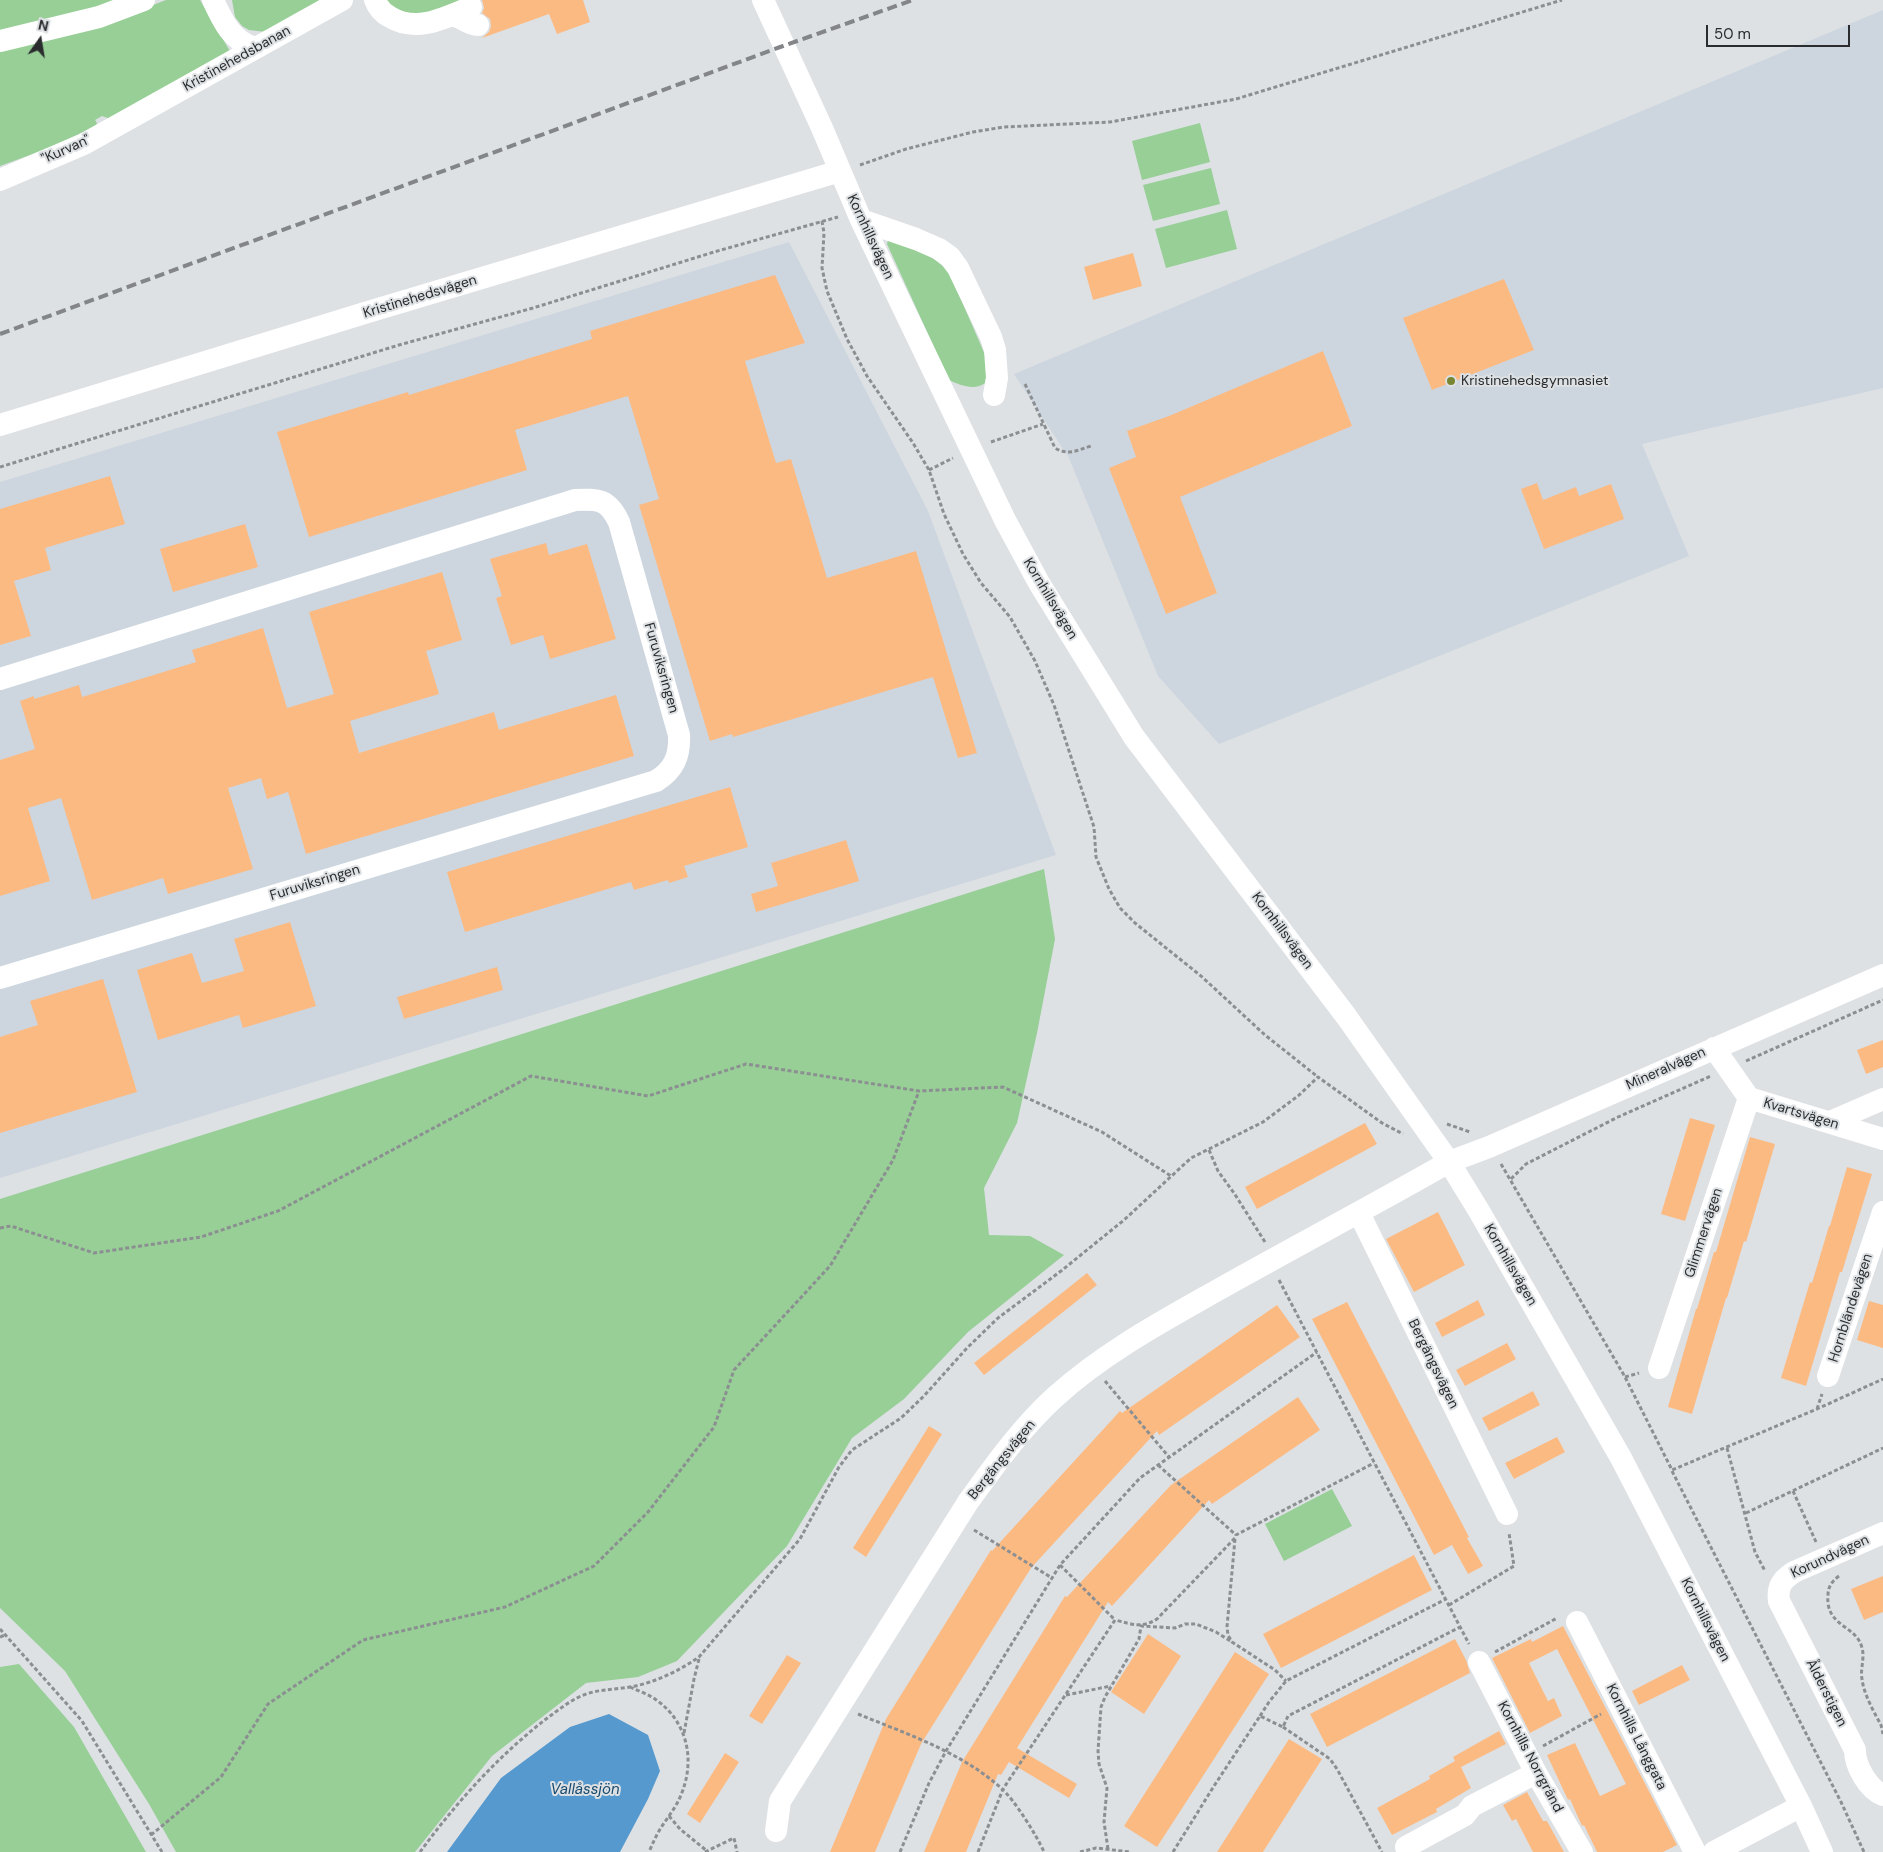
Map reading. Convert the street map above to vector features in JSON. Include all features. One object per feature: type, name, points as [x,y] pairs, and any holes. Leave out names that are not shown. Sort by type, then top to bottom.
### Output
[{"type":"street","points":[[0,41],[99,17],[144,0]]},
{"type":"street","points":[[213,0],[220,16],[234,36],[244,44],[255,48]]},
{"type":"street","name":"Kristinehedsbanan","points":[[132,118],[342,0]]},
{"type":"street","points":[[375,0],[383,13],[398,22],[413,25],[467,16]]},
{"type":"street","name":"Kornhillsvägen","points":[[763,0],[859,215],[1005,520],[1039,583],[1134,737],[1346,1016],[1449,1162],[1620,1458],[1801,1806],[1822,1852]]},
{"type":"street","name":"\"Kurvan\"","points":[[0,180],[84,144],[132,118]]},
{"type":"street","name":"Kristinehedsvägen","points":[[0,426],[339,321],[840,171]]},
{"type":"street","points":[[859,215],[939,249],[950,257],[958,268],[991,337],[995,350],[997,378],[994,395]]},
{"type":"street","name":"Furuviksringen","points":[[0,679],[575,500],[595,500],[609,505],[619,522],[679,735],[680,745],[675,762],[670,770],[656,781],[0,978]]},
{"type":"street","name":"Mineralvägen","points":[[1449,1162],[1489,1147],[1883,975]]},
{"type":"street","name":"Kvartsvägen","points":[[1714,1048],[1749,1098],[1883,1139]]},
{"type":"street","name":"Glimmervägen","points":[[1659,1368],[1749,1098]]},
{"type":"street","points":[[1830,1122],[1883,1099]]},
{"type":"street","name":"Bergängsvägen","points":[[776,1831],[780,1801],[957,1520],[1002,1456],[1055,1397],[1093,1367],[1163,1321],[1449,1162]]},
{"type":"street","name":"Hornbländevägen","points":[[1828,1376],[1883,1212]]},
{"type":"street","name":"Bergängsvägen","points":[[1359,1213],[1507,1514]]},
{"type":"street","name":"Korundvägen","points":[[1780,1585],[1783,1580],[1794,1572],[1883,1533]]},
{"type":"street","name":"Ålderstigen","points":[[1780,1585],[1779,1601],[1855,1750],[1855,1757],[1868,1783],[1883,1796]]},
{"type":"street","name":"Kornhills Långgata","points":[[1577,1622],[1695,1852]]},
{"type":"street","name":"Kornhills Norrgränd","points":[[1479,1662],[1532,1764],[1582,1852]]},
{"type":"street","points":[[1408,1852],[1406,1847],[1465,1815],[1472,1806],[1532,1764]]},
{"type":"street","points":[[1714,1852],[1801,1806]]},
{"type":"path","points":[[840,171],[906,149],[973,132],[1004,127],[1110,122],[1236,99],[1562,0]]},
{"type":"path","points":[[0,467],[714,252],[822,221],[859,215]]},
{"type":"path","points":[[822,221],[824,233],[822,268],[830,299],[847,339],[867,376],[913,443],[929,470],[944,514],[963,554],[981,583],[1010,617],[1035,661],[1054,706],[1094,827],[1096,857],[1108,889],[1120,908],[1135,923],[1201,976],[1265,1035],[1366,1112],[1399,1133],[1412,1136],[1436,1122],[1441,1122],[1479,1135],[1489,1147],[1511,1179],[1625,1377],[1841,1802],[1864,1852]]},
{"type":"path","points":[[1025,384],[1055,448],[1061,452],[1070,453],[1091,446]]},
{"type":"path","points":[[1511,1179],[1526,1164],[1618,1117],[1883,1000]]},
{"type":"path","points":[[0,1228],[11,1226],[94,1253],[201,1237],[278,1211],[530,1076],[648,1096],[746,1064],[919,1091],[1003,1086],[1102,1132],[1171,1176]]},
{"type":"path","points":[[420,1852],[446,1816],[482,1778],[536,1727],[567,1704],[581,1696],[599,1691],[630,1687],[655,1680],[682,1669],[699,1657],[800,1539],[839,1467],[852,1450],[901,1418],[998,1318],[1117,1226],[1191,1158],[1263,1122],[1298,1096],[1318,1077]]},
{"type":"path","points":[[151,1835],[221,1777],[268,1704],[363,1640],[505,1607],[594,1566],[648,1512],[714,1427],[734,1370],[830,1266],[894,1160],[919,1091]]},
{"type":"path","points":[[1209,1150],[1218,1171],[1270,1248],[1270,1261],[1479,1662],[1556,1618],[1577,1622]]},
{"type":"path","points":[[900,1852],[929,1783],[946,1751],[1060,1565],[1140,1478],[1317,1352]]},
{"type":"path","points":[[1093,1367],[1169,1456]]},
{"type":"path","points":[[1672,1470],[1727,1448],[1883,1379]]},
{"type":"path","points":[[1727,1448],[1755,1552],[1766,1573],[1780,1585]]},
{"type":"path","points":[[1746,1513],[1883,1448]]},
{"type":"path","points":[[1140,1626],[1150,1624],[1157,1619],[1236,1536],[1374,1462]]},
{"type":"path","points":[[1158,1465],[1236,1536]]},
{"type":"path","points":[[1793,1491],[1823,1559]]},
{"type":"path","points":[[1449,1605],[1514,1566],[1507,1514]]},
{"type":"path","points":[[957,1520],[1052,1578]]},
{"type":"path","points":[[1232,1642],[1228,1635],[1227,1627],[1236,1536]]},
{"type":"path","points":[[1060,1565],[1115,1620],[1140,1626],[1175,1628],[1185,1624],[1196,1624],[1216,1632],[1232,1642],[1275,1670],[1286,1681]]},
{"type":"path","points":[[1841,1575],[1830,1586],[1828,1594],[1829,1612],[1859,1640],[1862,1647],[1862,1680],[1883,1734]]},
{"type":"path","points":[[1174,1852],[1214,1786],[1278,1689],[1286,1681],[1446,1599]]},
{"type":"path","points":[[978,1852],[1003,1789],[1115,1620]]},
{"type":"path","points":[[1108,1849],[1104,1822],[1107,1788],[1099,1764],[1098,1751],[1101,1707],[1111,1686],[1139,1639],[1140,1626]]},
{"type":"path","points":[[1283,1727],[1288,1716],[1460,1627]]},
{"type":"path","points":[[0,1629],[82,1721],[162,1852]]},
{"type":"path","points":[[0,1638],[5,1636]]},
{"type":"path","points":[[684,1734],[699,1657]]},
{"type":"path","points":[[1065,1695],[1111,1686]]},
{"type":"path","points":[[630,1687],[653,1697],[666,1707],[684,1734],[688,1748],[686,1783],[649,1852]]},
{"type":"path","points":[[1532,1764],[1619,1705]]},
{"type":"path","points":[[840,1706],[946,1751],[987,1777],[1003,1789],[1027,1823],[1044,1852]]},
{"type":"path","points":[[1260,1716],[1283,1727],[1330,1759],[1382,1852]]},
{"type":"path","points":[[669,1816],[706,1851],[734,1838],[737,1852]]},
{"type":"path","points":[[1080,1852],[1096,1848],[1130,1852]]},
{"type":"shaded area","name":"Kristinehedsgymnasiet","points":[[1883,10],[1883,388],[1642,444],[1689,556],[1219,744],[1158,676],[1069,458],[1014,374]]},
{"type":"shaded area","points":[[789,242],[928,511],[1056,855],[0,1178],[0,482]]},
{"type":"green space","points":[[0,0],[126,0],[0,35]]},
{"type":"green space","points":[[166,0],[200,0],[231,53],[111,119],[102,116],[95,120],[96,126],[49,148],[0,166],[0,50],[132,13]]},
{"type":"green space","points":[[232,0],[330,0],[266,32],[249,30],[242,26],[235,17]]},
{"type":"green space","points":[[383,0],[468,0],[412,18]]},
{"type":"green space","points":[[1200,123],[1210,162],[1142,180],[1132,141]]},
{"type":"green space","points":[[1211,168],[1220,204],[1153,221],[1143,185]]},
{"type":"green space","points":[[1227,210],[1237,249],[1166,268],[1155,229]]},
{"type":"green space","points":[[888,240],[929,256],[950,274],[989,364],[985,383],[972,387],[949,380],[887,244]]},
{"type":"green space","points":[[1044,869],[1055,939],[1017,1123],[984,1188],[989,1235],[1030,1236],[1064,1255],[968,1332],[904,1399],[852,1438],[787,1546],[677,1661],[638,1677],[586,1683],[492,1756],[415,1852],[176,1852],[149,1804],[65,1671],[0,1608],[0,1199]]},
{"type":"green space","points":[[1332,1489],[1352,1526],[1284,1561],[1265,1524]]},
{"type":"green space","points":[[19,1664],[74,1727],[146,1852],[0,1852],[0,1667]]},
{"type":"water","name":"Vallåssjön","points":[[609,1714],[648,1735],[660,1771],[648,1799],[620,1852],[447,1852],[501,1778],[570,1727]]},
{"type":"building","points":[[482,0],[583,0],[590,22],[557,34],[549,14],[482,38],[489,32],[491,26],[490,19],[482,13],[484,8]]},
{"type":"building","points":[[1133,253],[1142,286],[1093,300],[1084,267]]},
{"type":"building","points":[[775,275],[805,343],[745,361],[776,463],[791,459],[827,578],[916,551],[977,753],[958,758],[933,677],[733,737],[732,734],[710,741],[639,505],[659,499],[628,396],[515,430],[527,470],[309,537],[277,432],[408,392],[409,395],[592,339],[590,331]]},
{"type":"building","points":[[1504,279],[1534,350],[1432,390],[1403,318]]},
{"type":"building","points":[[1323,351],[1352,426],[1180,497],[1217,593],[1166,614],[1109,468],[1136,457],[1127,431],[1169,416]]},
{"type":"building","points":[[110,476],[125,524],[45,548],[51,570],[14,581],[31,636],[0,645],[0,509]]},
{"type":"building","points":[[1537,483],[1543,500],[1576,487],[1579,496],[1611,484],[1624,519],[1544,549],[1521,489]]},
{"type":"building","points":[[245,524],[258,567],[173,592],[160,549]]},
{"type":"building","points":[[546,543],[549,555],[587,544],[616,639],[550,659],[543,635],[511,645],[496,598],[502,596],[490,559]]},
{"type":"building","points":[[442,572],[462,640],[426,651],[439,694],[350,721],[359,753],[494,712],[499,730],[616,695],[634,756],[306,854],[288,792],[267,799],[261,778],[228,788],[253,869],[168,894],[163,878],[92,900],[61,798],[28,808],[50,881],[0,896],[0,760],[35,749],[20,701],[34,696],[34,699],[79,685],[82,697],[196,662],[192,650],[263,628],[287,708],[334,694],[309,612]]},
{"type":"building","points":[[730,787],[748,847],[684,866],[688,877],[669,883],[668,880],[634,890],[631,882],[465,932],[447,872]]},
{"type":"building","points":[[846,840],[859,881],[756,912],[751,894],[778,886],[771,863]]},
{"type":"building","points":[[290,922],[316,1006],[243,1028],[239,1015],[158,1040],[137,970],[192,953],[202,983],[244,971],[234,939]]},
{"type":"building","points":[[497,967],[503,990],[404,1019],[397,997]]},
{"type":"building","points":[[103,979],[137,1092],[0,1133],[0,1037],[38,1025],[30,1001]]},
{"type":"building","points":[[1883,1040],[1883,1067],[1866,1074],[1857,1050]]},
{"type":"building","points":[[1690,1118],[1715,1125],[1685,1221],[1661,1214]]},
{"type":"building","points":[[1365,1123],[1377,1144],[1257,1209],[1245,1187]]},
{"type":"building","points":[[1750,1137],[1775,1144],[1746,1242],[1744,1241],[1726,1298],[1692,1414],[1668,1407],[1696,1309],[1714,1252],[1716,1252]]},
{"type":"building","points":[[1847,1167],[1872,1174],[1806,1386],[1781,1378]]},
{"type":"building","points":[[1438,1212],[1465,1265],[1414,1292],[1386,1239]]},
{"type":"building","points":[[1087,1273],[1097,1285],[984,1375],[974,1363]]},
{"type":"building","points":[[1478,1300],[1485,1315],[1442,1337],[1435,1323]]},
{"type":"building","points":[[1869,1301],[1883,1305],[1883,1348],[1857,1340]]},
{"type":"building","points":[[1347,1302],[1483,1566],[1468,1574],[1452,1545],[1434,1555],[1312,1319]]},
{"type":"building","points":[[1277,1305],[1300,1337],[1159,1435],[1157,1431],[1031,1568],[921,1744],[875,1852],[830,1852],[886,1719],[991,1550],[1120,1411],[1122,1413]]},
{"type":"building","points":[[1507,1343],[1516,1359],[1465,1386],[1456,1370]]},
{"type":"building","points":[[1533,1391],[1540,1405],[1489,1431],[1482,1418]]},
{"type":"building","points":[[1298,1397],[1320,1430],[1212,1504],[1209,1500],[1112,1606],[1108,1602],[1017,1748],[1077,1784],[1069,1798],[1009,1762],[1001,1775],[998,1774],[966,1852],[924,1852],[962,1762],[1065,1596],[1067,1597],[1171,1485]]},
{"type":"building","points":[[929,1426],[942,1434],[866,1557],[853,1548]]},
{"type":"building","points":[[1557,1437],[1565,1452],[1514,1479],[1505,1463]]},
{"type":"building","points":[[1414,1555],[1432,1590],[1281,1668],[1263,1634]]},
{"type":"building","points":[[1883,1576],[1883,1612],[1864,1620],[1851,1589]]},
{"type":"building","points":[[1563,1626],[1677,1845],[1663,1852],[1597,1852],[1584,1825],[1582,1826],[1570,1799],[1568,1800],[1547,1755],[1575,1743],[1600,1796],[1626,1784],[1557,1649],[1529,1663],[1548,1701],[1554,1698],[1562,1716],[1530,1733],[1492,1658],[1531,1639],[1532,1642]]},
{"type":"building","points":[[1148,1634],[1181,1656],[1144,1714],[1111,1692]]},
{"type":"building","points":[[1455,1639],[1466,1660],[1470,1673],[1327,1747],[1310,1714]]},
{"type":"building","points":[[1235,1652],[1269,1674],[1157,1847],[1124,1826]]},
{"type":"building","points":[[787,1655],[801,1663],[762,1724],[749,1716]]},
{"type":"building","points":[[1682,1665],[1690,1680],[1639,1705],[1632,1691]]},
{"type":"building","points":[[1499,1731],[1506,1744],[1461,1767],[1471,1788],[1436,1809],[1437,1812],[1392,1835],[1377,1808],[1430,1779],[1429,1776],[1455,1761],[1453,1757]]},
{"type":"building","points":[[1289,1739],[1322,1759],[1263,1852],[1217,1852]]},
{"type":"building","points":[[725,1753],[739,1762],[700,1823],[687,1814]]},
{"type":"building","points":[[1527,1792],[1543,1821],[1547,1821],[1564,1852],[1533,1852],[1516,1819],[1512,1821],[1503,1805]]},
{"type":"railway","points":[[0,334],[913,0]]},
{"type":"place","name":"Kristinehedsgymnasiet","points":[[1451,381]]}]
